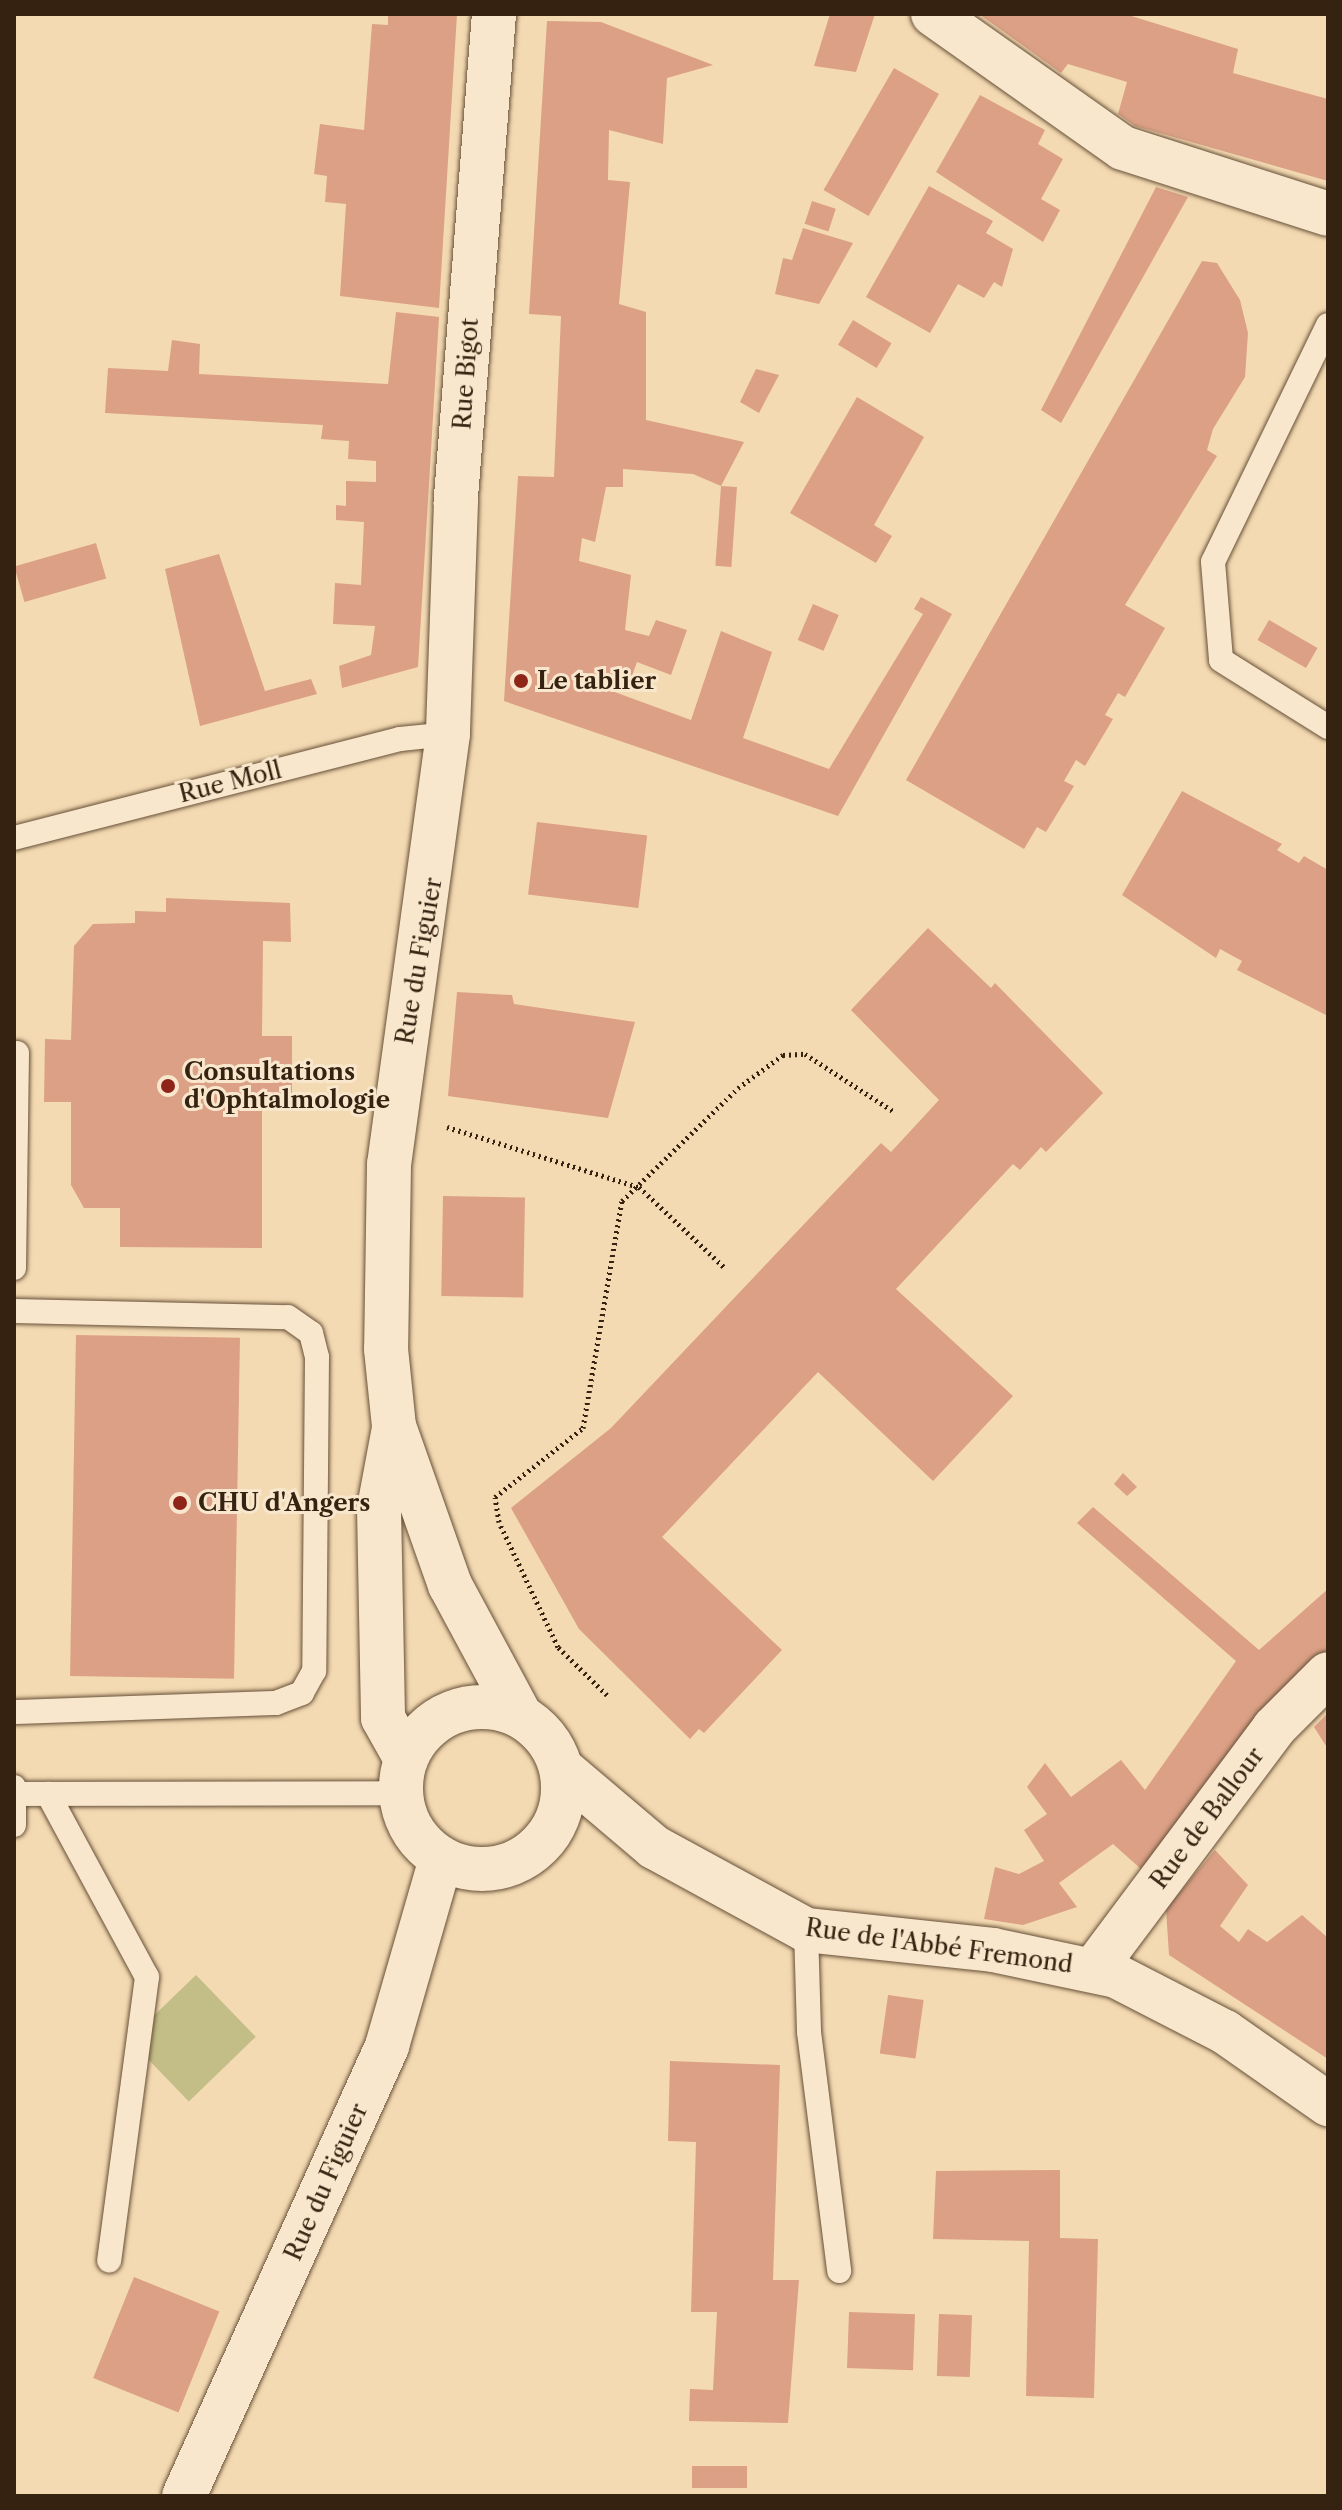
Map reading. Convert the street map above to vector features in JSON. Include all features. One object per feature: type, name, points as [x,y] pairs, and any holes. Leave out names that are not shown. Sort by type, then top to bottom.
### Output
[{"type":"street","name":"Rue Bigot","points":[[448,734],[456,502],[494,14]]},
{"type":"street","points":[[933,14],[1123,148],[1328,214]]},
{"type":"street","name":"Rue du Figuier","points":[[448,734],[389,1164],[386,1349],[394,1426],[450,1585],[520,1715],[547,1737],[562,1769]]},
{"type":"street","name":"Rue du Figuier","points":[[184,2496],[387,2046],[441,1859],[406,1819],[403,1776],[383,1718],[379,1508],[394,1426]]},
{"type":"street","name":"Rue de Ballour","points":[[1094,1969],[1274,1728],[1328,1674]]},
{"type":"street","points":[[403,1776],[433,1723],[453,1711],[475,1706],[520,1715]]},
{"type":"street","points":[[441,1859],[471,1869],[502,1868],[531,1854],[553,1831],[563,1800],[562,1769]]},
{"type":"street","name":"Rue de l'Abbé Fremond","points":[[562,1769],[654,1847],[806,1930],[993,1950],[1094,1969],[1225,2032],[1328,2104]]},
{"type":"lane","points":[[1328,325],[1213,562],[1221,660],[1328,727]]},
{"type":"lane","name":"Rue Moll","points":[[14,838],[400,739],[448,734]]},
{"type":"lane","points":[[14,1268],[22,1048]]},
{"type":"lane","points":[[14,1311],[288,1317],[311,1333],[317,1357],[314,1671],[302,1693],[276,1703],[14,1712]]},
{"type":"lane","points":[[14,1794],[403,1776]]},
{"type":"lane","points":[[14,1787],[14,1825]]},
{"type":"lane","points":[[48,1794],[147,1977],[109,2260]]},
{"type":"lane","points":[[806,1930],[809,2032],[839,2271]]},
{"type":"path","points":[[607,1695],[558,1647],[499,1522],[495,1497],[583,1428],[622,1201],[738,1088],[783,1055],[805,1054],[893,1111]]},
{"type":"path","points":[[442,1126],[639,1187],[725,1268]]},
{"type":"shaded area","points":[[196,1975],[256,2037],[189,2101],[129,2040]]},
{"type":"building","points":[[388,14],[457,14],[439,308],[340,296],[346,204],[325,202],[327,176],[314,174],[320,124],[364,130],[372,24],[388,25]]},
{"type":"building","points":[[830,14],[875,14],[856,72],[814,66]]},
{"type":"building","points":[[979,14],[1125,14],[1238,49],[1233,73],[1328,99],[1328,181],[1135,126],[1118,114],[1127,82],[1068,64],[1061,73]]},
{"type":"building","points":[[547,21],[601,22],[713,65],[667,78],[663,144],[609,130],[608,180],[630,182],[619,304],[646,312],[646,420],[744,442],[721,486],[693,474],[623,469],[623,487],[606,487],[595,542],[582,538],[579,561],[631,575],[625,630],[649,636],[656,620],[687,630],[671,675],[637,662],[629,684],[604,677],[601,687],[691,720],[721,631],[772,652],[743,738],[829,769],[923,614],[914,609],[921,597],[952,614],[838,816],[504,701],[518,476],[554,477],[561,316],[529,314]]},
{"type":"building","points":[[894,68],[939,94],[869,216],[824,190]]},
{"type":"building","points":[[980,95],[1045,130],[1038,144],[1063,159],[1041,199],[1060,210],[1043,242],[936,172]]},
{"type":"building","points":[[929,186],[993,221],[986,233],[1013,249],[1002,287],[994,282],[984,298],[958,284],[930,333],[866,297]]},
{"type":"building","points":[[1156,187],[1188,197],[1061,423],[1041,410]]},
{"type":"building","points":[[812,201],[836,209],[828,232],[805,224]]},
{"type":"building","points":[[803,228],[853,243],[819,304],[775,294],[783,258],[792,260]]},
{"type":"building","points":[[1202,261],[1217,263],[1240,300],[1248,333],[1245,377],[1213,429],[1207,450],[1217,456],[1125,605],[1165,628],[1125,697],[1118,693],[1105,715],[1113,719],[1085,766],[1076,760],[1064,781],[1074,786],[1046,832],[1037,827],[1024,849],[906,780]]},
{"type":"building","points":[[396,312],[439,317],[418,667],[342,688],[339,666],[371,655],[375,626],[333,624],[335,583],[361,585],[364,522],[336,520],[336,505],[346,506],[346,481],[376,482],[376,461],[348,459],[349,441],[321,439],[323,425],[105,413],[108,368],[168,371],[172,340],[200,344],[199,374],[388,384]]},
{"type":"building","points":[[853,320],[892,343],[877,368],[838,345]]},
{"type":"building","points":[[756,369],[779,375],[759,413],[740,402]]},
{"type":"building","points":[[857,397],[924,437],[874,525],[892,536],[876,563],[790,513]]},
{"type":"building","points":[[721,486],[737,487],[731,567],[715,566]]},
{"type":"building","points":[[96,543],[106,579],[24,602],[14,566]]},
{"type":"building","points":[[219,554],[265,691],[311,679],[317,694],[200,726],[165,569]]},
{"type":"building","points":[[813,604],[839,615],[824,651],[798,640]]},
{"type":"building","points":[[1269,620],[1317,648],[1306,668],[1258,640]]},
{"type":"building","points":[[1182,791],[1282,844],[1277,850],[1299,863],[1304,856],[1328,870],[1328,1016],[1237,970],[1242,961],[1220,949],[1216,958],[1122,895]]},
{"type":"building","points":[[537,822],[647,836],[638,908],[528,894]]},
{"type":"building","name":"Consultations d'Ophtalmologie","points":[[166,898],[290,903],[291,942],[263,941],[262,1036],[292,1036],[292,1108],[262,1108],[262,1248],[120,1247],[120,1208],[84,1208],[71,1185],[71,1102],[44,1102],[45,1039],[71,1040],[74,946],[93,924],[135,923],[135,911],[166,912]]},
{"type":"building","points":[[928,928],[991,988],[995,983],[1103,1093],[1046,1152],[1041,1147],[1020,1170],[1013,1164],[896,1289],[1013,1396],[933,1481],[818,1372],[662,1537],[782,1650],[704,1733],[699,1729],[690,1739],[579,1629],[511,1508],[611,1428],[881,1143],[891,1152],[939,1100],[851,1010]]},
{"type":"building","points":[[457,992],[512,995],[514,1004],[635,1022],[608,1118],[448,1096]]},
{"type":"building","points":[[443,1196],[525,1197],[523,1297],[441,1296]]},
{"type":"building","points":[[76,1335],[240,1338],[234,1679],[70,1676]]},
{"type":"building","points":[[1123,1473],[1137,1487],[1127,1496],[1114,1484]]},
{"type":"building","points":[[1093,1507],[1259,1650],[1328,1589],[1328,1650],[1278,1698],[1141,1869],[1113,1844],[1059,1883],[1077,1907],[1023,1925],[984,1919],[995,1867],[1019,1874],[1044,1861],[1024,1830],[1047,1814],[1027,1787],[1045,1763],[1071,1797],[1121,1760],[1145,1790],[1236,1661],[1077,1523]]},
{"type":"building","points":[[1328,1713],[1328,1749],[1314,1727]]},
{"type":"building","points":[[1215,1850],[1248,1885],[1220,1926],[1239,1942],[1248,1929],[1267,1942],[1302,1915],[1328,1938],[1328,2059],[1169,1955],[1166,1909]]},
{"type":"building","points":[[888,1995],[924,2000],[915,2058],[880,2053]]},
{"type":"building","points":[[670,2061],[780,2065],[773,2280],[799,2280],[788,2423],[689,2421],[690,2389],[713,2390],[717,2312],[691,2312],[696,2142],[668,2141]]},
{"type":"building","points":[[1060,2170],[1060,2238],[1098,2239],[1094,2398],[1026,2396],[1029,2241],[933,2239],[936,2171]]},
{"type":"building","points":[[134,2277],[219,2311],[178,2413],[93,2378]]},
{"type":"building","points":[[849,2312],[915,2314],[913,2370],[847,2368]]},
{"type":"building","points":[[939,2314],[972,2315],[970,2377],[937,2376]]},
{"type":"building","points":[[692,2466],[747,2466],[747,2488],[692,2488]]},
{"type":"place","name":"Le tablier","points":[[521,681]]},
{"type":"place","name":"Consultations d'Ophtalmologie","points":[[168,1086]]},
{"type":"place","name":"CHU d'Angers","points":[[180,1503]]}]
